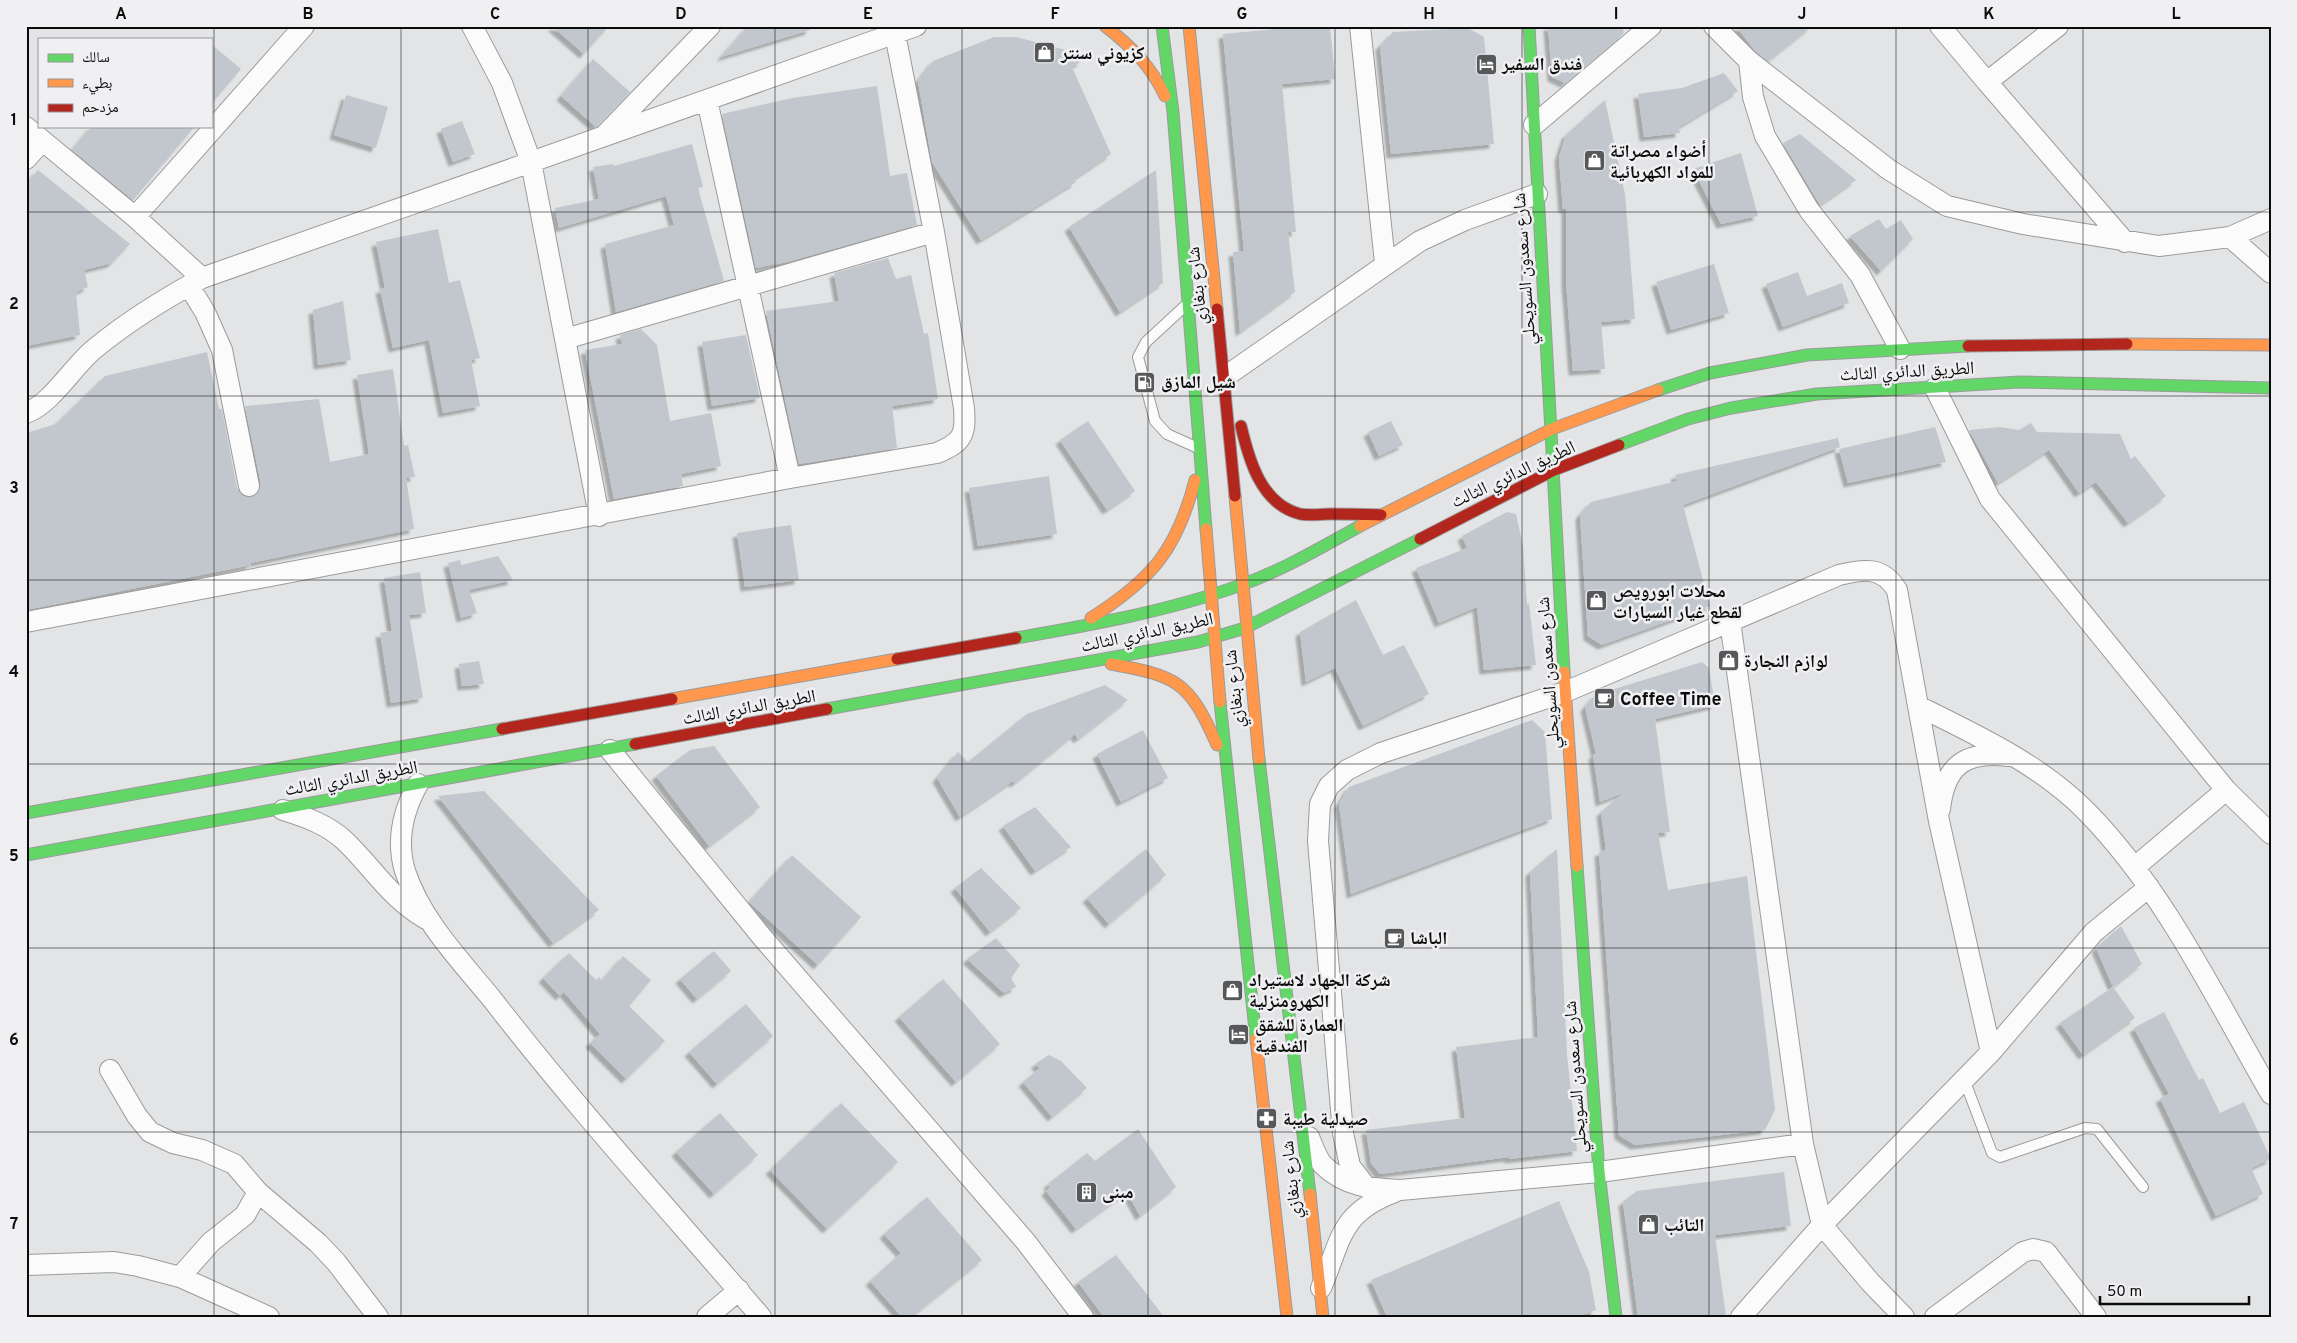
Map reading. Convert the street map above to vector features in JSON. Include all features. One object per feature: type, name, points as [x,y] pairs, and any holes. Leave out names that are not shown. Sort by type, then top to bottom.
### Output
[{"type":"main road","points":[[1105,26],[1130,45],[1150,65],[1172,112]]},
{"type":"main road","name":"شارع بنغازي","points":[[1162,26],[1172,112],[1189,302],[1213,637],[1230,775],[1247,963],[1287,1317]]},
{"type":"main road","name":"شارع بنغازي","points":[[1189,26],[1221,344],[1245,628],[1285,994],[1303,1124],[1323,1317]]},
{"type":"main road","name":"شارع سعدون السويحلي","points":[[1529,26],[1565,692],[1600,1172],[1616,1317]]},
{"type":"main road","points":[[1221,344],[1246,449],[1256,476],[1276,500],[1299,514],[1382,515]]},
{"type":"main road","name":"الطريق الدائري الثالث","points":[[26,813],[1074,628],[1210,594],[1242,585],[1298,559],[1552,429],[1622,402],[1710,374],[1807,355],[1900,349],[2025,344],[2271,345]]},
{"type":"main road","name":"الطريق الدائري الثالث","points":[[26,855],[276,808],[1175,648],[1245,628],[1450,522],[1495,502],[1554,470],[1688,419],[1731,408],[1818,394],[2020,382],[2271,388]]},
{"type":"main road","points":[[1074,628],[1130,592],[1168,552],[1182,526],[1190,501],[1200,451]]},
{"type":"main road","points":[[1097,661],[1157,673],[1182,686],[1192,695],[1202,712],[1230,775]]},
{"type":"street","points":[[135,217],[304,26]]},
{"type":"street","points":[[472,26],[502,83],[531,162],[599,516]]},
{"type":"street","points":[[601,140],[710,26]]},
{"type":"street","points":[[26,414],[42,404],[92,351],[148,308],[196,282],[531,162],[601,140],[707,100],[916,26]]},
{"type":"street","points":[[1360,26],[1385,263]]},
{"type":"street","points":[[1534,125],[1651,26]]},
{"type":"street","points":[[1714,26],[1749,62],[1888,169],[1947,206],[2023,224],[2159,246],[2230,237],[2271,220]]},
{"type":"street","points":[[1940,26],[2125,242]]},
{"type":"street","points":[[1987,82],[2058,26]]},
{"type":"street","points":[[26,622],[599,516],[790,478],[937,453],[952,447],[962,437],[965,424],[964,408],[934,232],[895,34]]},
{"type":"street","points":[[1749,62],[1753,97],[1765,136],[1809,210],[1860,275],[1900,349]]},
{"type":"street","points":[[707,100],[790,478]]},
{"type":"street","points":[[26,127],[135,217],[196,282],[205,312],[222,350],[249,486]]},
{"type":"street","points":[[26,159],[42,141]]},
{"type":"street","points":[[1229,374],[1385,263],[1420,241],[1464,220],[1537,194]]},
{"type":"street","points":[[566,339],[747,288],[934,232]]},
{"type":"street","points":[[2230,237],[2271,273]]},
{"type":"street","points":[[1935,388],[1990,499],[2226,790],[2271,834]]},
{"type":"street","points":[[1367,1188],[1350,1166],[1343,1133],[1318,841],[1320,804],[1329,786],[1347,770],[1381,752],[1565,692],[1839,575],[1860,570],[1875,571],[1890,579],[1897,590],[1939,821],[1990,1052]]},
{"type":"street","points":[[1730,621],[1803,1144],[1822,1224],[1871,1283],[1904,1317]]},
{"type":"street","points":[[1918,706],[2016,757],[2087,812],[2135,867],[2168,916],[2271,1094]]},
{"type":"street","points":[[610,750],[762,937],[923,1119],[1026,1242],[1082,1317]]},
{"type":"street","points":[[1939,821],[1942,790],[1958,764],[1985,754],[2016,757]]},
{"type":"street","points":[[418,784],[409,801],[403,821],[401,847],[405,870],[411,886],[430,921],[547,1069],[761,1317]]},
{"type":"street","points":[[2135,867],[2226,790]]},
{"type":"street","points":[[276,808],[308,818],[327,828],[345,841],[398,899],[430,921]]},
{"type":"street","points":[[1741,1317],[1822,1224],[1990,1052],[2094,932],[2149,887]]},
{"type":"street","points":[[110,1070],[137,1116],[150,1132],[173,1143],[202,1150],[234,1164],[258,1192],[318,1243],[336,1262],[378,1317]]},
{"type":"street","points":[[1303,1124],[1322,1164],[1343,1180],[1367,1188],[1400,1190],[1600,1172],[1803,1144]]},
{"type":"street","points":[[1320,1290],[1340,1236],[1350,1220],[1365,1206],[1400,1190]]},
{"type":"street","points":[[180,1277],[211,1242],[245,1215],[258,1192]]},
{"type":"street","points":[[1935,1317],[2012,1260],[2033,1249],[2046,1252],[2096,1317]]},
{"type":"street","points":[[26,1265],[114,1262],[138,1266],[180,1277],[268,1317]]},
{"type":"street","points":[[707,1317],[739,1290]]},
{"type":"lane","points":[[1189,302],[1146,342],[1138,357],[1155,421],[1167,434],[1200,451]]},
{"type":"lane","points":[[1964,1079],[1992,1153],[2000,1157],[2085,1128],[2097,1129],[2143,1187]]},
{"type":"building","points":[[552,26],[609,26],[584,54]]},
{"type":"building","points":[[748,26],[810,26],[810,30],[721,57]]},
{"type":"building","points":[[1306,26],[1330,26],[1335,79],[1282,84],[1296,232],[1288,232],[1295,292],[1240,332],[1233,252],[1244,251],[1223,34]]},
{"type":"building","points":[[1548,26],[1622,26],[1624,33],[1565,83],[1552,77]]},
{"type":"building","points":[[1736,26],[1812,26],[1768,61],[1755,51]]},
{"type":"building","points":[[1468,28],[1484,37],[1494,144],[1391,154],[1380,46],[1393,32]]},
{"type":"building","points":[[994,37],[1016,37],[1070,51],[1082,61],[1072,67],[1111,154],[1074,179],[1076,182],[981,240],[932,162],[918,81],[933,61]]},
{"type":"building","points":[[212,45],[241,69],[212,103]]},
{"type":"building","points":[[593,59],[630,92],[596,127],[561,96]]},
{"type":"building","points":[[1724,73],[1738,91],[1679,127],[1680,133],[1644,137],[1638,94],[1682,88]]},
{"type":"building","points":[[877,86],[890,176],[907,173],[917,225],[787,262],[756,268],[722,114],[792,98]]},
{"type":"building","points":[[346,95],[388,107],[376,148],[334,135]]},
{"type":"building","points":[[1605,100],[1625,194],[1635,319],[1601,322],[1605,369],[1573,371],[1566,282],[1566,208],[1563,209],[1559,157],[1566,135]]},
{"type":"building","points":[[462,121],[475,154],[453,162],[441,129]]},
{"type":"building","points":[[90,128],[193,128],[133,200],[72,150]]},
{"type":"building","points":[[1800,134],[1856,180],[1820,205],[1783,143]]},
{"type":"building","points":[[692,144],[703,187],[698,188],[724,281],[616,312],[605,244],[674,225],[666,196],[559,228],[555,208],[599,199],[593,167],[613,164],[614,166]]},
{"type":"building","points":[[1741,153],[1758,216],[1721,224],[1693,169]]},
{"type":"building","points":[[38,170],[130,244],[112,263],[84,270],[88,287],[76,292],[80,335],[26,346],[26,183]]},
{"type":"building","points":[[1156,170],[1163,283],[1120,312],[1069,227]]},
{"type":"building","points":[[1879,219],[1886,229],[1901,220],[1913,239],[1881,271],[1850,236]]},
{"type":"building","points":[[438,229],[449,283],[460,280],[480,358],[471,360],[480,406],[443,413],[429,340],[393,348],[380,289],[385,288],[376,242]]},
{"type":"building","points":[[888,258],[896,279],[911,275],[924,334],[928,333],[938,399],[892,406],[897,448],[799,464],[766,311],[839,301],[834,273]]},
{"type":"building","points":[[1714,264],[1729,313],[1671,330],[1656,282]]},
{"type":"building","points":[[1798,272],[1807,296],[1842,283],[1849,303],[1783,327],[1766,284]]},
{"type":"building","points":[[343,301],[351,360],[318,365],[313,310]]},
{"type":"building","points":[[641,329],[657,345],[670,421],[711,413],[721,466],[681,474],[683,486],[614,499],[585,350],[622,344],[620,335]]},
{"type":"building","points":[[746,335],[760,398],[712,406],[702,342]]},
{"type":"building","points":[[207,352],[219,409],[222,409],[237,488],[246,497],[256,495],[261,484],[245,406],[319,399],[330,462],[369,454],[357,375],[393,369],[404,446],[408,445],[415,477],[406,478],[414,529],[250,563],[251,565],[26,610],[26,433],[56,424],[105,376]]},
{"type":"building","points":[[1088,421],[1135,491],[1107,510],[1060,440]]},
{"type":"building","points":[[1391,421],[1403,445],[1379,456],[1368,432]]},
{"type":"building","points":[[2031,423],[2037,432],[2120,434],[2131,459],[2135,456],[2166,496],[2128,523],[2096,482],[2079,493],[2049,450],[1998,483],[1969,430],[2000,427],[2019,430]]},
{"type":"building","points":[[1935,427],[1946,462],[1848,483],[1839,449]]},
{"type":"building","points":[[1838,438],[1840,447],[1683,505],[1710,606],[1602,645],[1588,636],[1580,515],[1591,502],[1677,481],[1675,475]]},
{"type":"building","points":[[1049,476],[1057,534],[978,546],[969,488]]},
{"type":"building","points":[[1507,512],[1516,514],[1523,546],[1527,604],[1529,604],[1536,665],[1484,670],[1477,607],[1439,623],[1416,568],[1467,548],[1462,536]]},
{"type":"building","points":[[791,525],[799,580],[745,587],[737,533]]},
{"type":"building","points":[[498,556],[513,580],[469,590],[477,613],[461,618],[448,563],[460,560],[461,565]]},
{"type":"building","points":[[420,572],[426,613],[409,615],[423,698],[391,703],[380,633],[392,631],[384,578]]},
{"type":"building","points":[[1356,600],[1383,655],[1404,645],[1429,694],[1363,726],[1335,668],[1306,682],[1300,632]]},
{"type":"building","points":[[479,661],[484,684],[462,686],[459,664]]},
{"type":"building","points":[[1702,662],[1709,668],[1715,705],[1655,719],[1670,832],[1658,833],[1668,890],[1747,876],[1775,1110],[1765,1130],[1635,1145],[1619,1135],[1599,852],[1606,850],[1601,812],[1623,793],[1600,802],[1593,754],[1596,754],[1585,707],[1595,695]]},
{"type":"building","points":[[1105,685],[1128,700],[1078,739],[1075,734],[1015,783],[1013,781],[960,817],[937,778],[958,752],[968,762],[1027,714]]},
{"type":"building","points":[[1532,720],[1545,732],[1552,819],[1351,894],[1339,804],[1349,787]]},
{"type":"building","points":[[1143,730],[1168,778],[1121,802],[1097,754]]},
{"type":"building","points":[[714,746],[760,807],[709,846],[656,776],[690,750]]},
{"type":"building","points":[[484,791],[599,910],[553,943],[438,796]]},
{"type":"building","points":[[1035,807],[1071,847],[1035,871],[1003,826]]},
{"type":"building","points":[[1146,849],[1166,875],[1109,924],[1087,898]]},
{"type":"building","points":[[1557,849],[1567,1054],[1577,1151],[1509,1159],[1509,1157],[1380,1174],[1371,1163],[1366,1130],[1465,1118],[1456,1047],[1538,1037],[1530,872]]},
{"type":"building","points":[[792,855],[861,917],[818,965],[749,902]]},
{"type":"building","points":[[981,868],[1021,908],[990,932],[955,888]]},
{"type":"building","points":[[2121,926],[2142,964],[2113,987],[2096,948]]},
{"type":"building","points":[[996,938],[1020,965],[1011,978],[1016,987],[1004,993],[967,959]]},
{"type":"building","points":[[714,951],[731,971],[697,999],[680,979]]},
{"type":"building","points":[[569,953],[596,980],[599,977],[602,981],[623,956],[651,980],[629,1006],[665,1041],[626,1079],[590,1043],[600,1034],[564,992],[560,996],[543,978]]},
{"type":"building","points":[[943,979],[1000,1044],[956,1082],[899,1017]]},
{"type":"building","points":[[2113,987],[2135,1018],[2083,1055],[2060,1023]]},
{"type":"building","points":[[746,1004],[773,1036],[717,1084],[689,1052]]},
{"type":"building","points":[[2164,1012],[2199,1080],[2203,1078],[2220,1113],[2244,1102],[2271,1159],[2251,1168],[2263,1194],[2216,1216],[2160,1098],[2169,1094],[2134,1028]]},
{"type":"building","points":[[1049,1055],[1061,1061],[1087,1088],[1052,1117],[1023,1082],[1040,1068],[1035,1064]]},
{"type":"building","points":[[841,1103],[898,1162],[827,1229],[770,1170]]},
{"type":"building","points":[[720,1113],[758,1155],[714,1194],[676,1152]]},
{"type":"building","points":[[1138,1129],[1176,1187],[1140,1216],[1127,1192],[1076,1229],[1046,1191],[1050,1187],[1048,1184],[1087,1153],[1095,1161]]},
{"type":"building","points":[[1784,1172],[1791,1226],[1715,1235],[1726,1317],[1638,1317],[1623,1202],[1637,1191]]},
{"type":"building","points":[[927,1197],[982,1260],[911,1317],[902,1317],[870,1281],[901,1253],[884,1234]]},
{"type":"building","points":[[1559,1201],[1589,1272],[1596,1310],[1576,1317],[1387,1317],[1371,1280]]},
{"type":"building","name":"مبنى","points":[[1116,1255],[1164,1317],[1104,1317],[1078,1282]]},
{"type":"traffic: fast","points":[[1162,26],[1173,112],[1206,529]]},
{"type":"traffic: fast","points":[[1529,26],[1564,672]]},
{"type":"traffic: fast","points":[[1658,390],[1710,373],[1807,355],[1968,346]]},
{"type":"traffic: fast","points":[[1619,445],[1688,419],[1731,408],[1817,394],[2020,382],[2271,388]]},
{"type":"traffic: fast","points":[[1016,638],[1158,610],[1214,594],[1272,572],[1360,526]]},
{"type":"traffic: fast","points":[[827,709],[1198,642],[1245,628],[1420,539]]},
{"type":"traffic: fast","points":[[1220,702],[1256,1039]]},
{"type":"traffic: fast","points":[[26,813],[502,729]]},
{"type":"traffic: fast","points":[[26,855],[635,744]]},
{"type":"traffic: fast","points":[[1259,759],[1310,1194]]},
{"type":"traffic: fast","points":[[1577,866],[1599,1172],[1616,1317]]},
{"type":"traffic: slow","points":[[1105,26],[1140,57],[1165,96]]},
{"type":"traffic: slow","points":[[1189,26],[1217,309]]},
{"type":"traffic: slow","points":[[2127,344],[2271,345]]},
{"type":"traffic: slow","points":[[1360,526],[1552,429],[1658,390]]},
{"type":"traffic: slow","points":[[1091,618],[1130,590],[1159,561],[1180,526],[1195,480]]},
{"type":"traffic: slow","points":[[1235,496],[1259,759]]},
{"type":"traffic: slow","points":[[1206,529],[1220,702]]},
{"type":"traffic: slow","points":[[672,699],[897,659]]},
{"type":"traffic: slow","points":[[1111,664],[1151,673],[1166,678],[1178,685],[1189,694],[1198,707],[1217,745]]},
{"type":"traffic: slow","points":[[1564,672],[1577,866]]},
{"type":"traffic: slow","points":[[1256,1039],[1287,1317]]},
{"type":"traffic: slow","points":[[1310,1194],[1323,1317]]},
{"type":"traffic: jam","points":[[1217,309],[1235,496]]},
{"type":"traffic: jam","points":[[1968,346],[2127,344]]},
{"type":"traffic: jam","points":[[1241,426],[1248,453],[1259,479],[1275,501],[1287,509],[1308,515],[1381,515]]},
{"type":"traffic: jam","points":[[1420,539],[1554,470],[1619,445]]},
{"type":"traffic: jam","points":[[897,659],[1016,638]]},
{"type":"traffic: jam","points":[[502,729],[672,699]]},
{"type":"traffic: jam","points":[[635,744],[827,709]]},
{"type":"place","name":"كزيوني سنتر","points":[[1045,53]]},
{"type":"place","name":"فندق السفير","points":[[1486,64]]},
{"type":"place","name":"أضواء مصراتة للمواد الكهربائية","points":[[1594,161]]},
{"type":"place","name":"شيل المازق","points":[[1145,382]]},
{"type":"place","name":"محلات ابورويص لقطع غيار السيارات","points":[[1597,601]]},
{"type":"place","name":"لوازم النجارة","points":[[1728,661]]},
{"type":"place","name":"Coffee Time","points":[[1604,699]]},
{"type":"place","name":"الباشا","points":[[1394,938]]},
{"type":"place","name":"شركة الجهاد لاستيراد الكهرومنزلية","points":[[1233,990]]},
{"type":"place","name":"العمارة للشقق الفندقية","points":[[1239,1035]]},
{"type":"place","name":"صيدلية طيبة","points":[[1267,1119]]},
{"type":"place","name":"مبنى","points":[[1086,1192]]},
{"type":"place","name":"التائب","points":[[1648,1225]]}]
